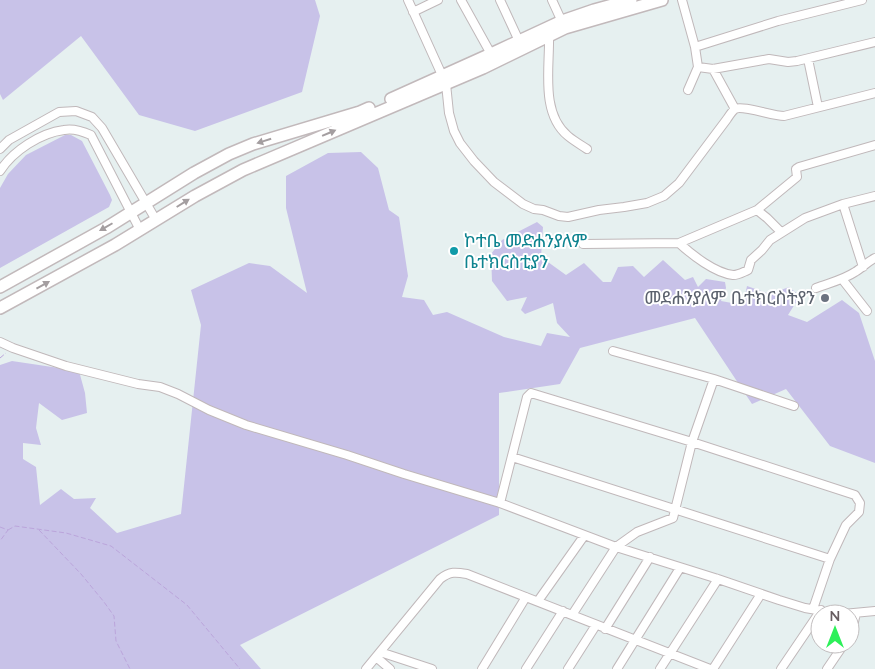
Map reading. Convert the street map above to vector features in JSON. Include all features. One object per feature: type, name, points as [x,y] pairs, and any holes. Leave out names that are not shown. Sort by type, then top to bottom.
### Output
[{"type":"main road","points":[[0,308],[243,170],[362,115],[444,80],[519,41],[594,10],[632,0]]},
{"type":"main road","points":[[444,80],[483,68],[549,35],[563,24],[662,0]]},
{"type":"main road","points":[[0,287],[229,154],[254,144],[362,115]]},
{"type":"street","points":[[408,0],[444,80],[454,131],[460,143],[494,182],[523,204],[559,216],[568,217],[647,203],[664,196],[678,184],[735,109],[747,108],[776,116],[784,116],[875,93]]},
{"type":"street","points":[[413,12],[438,0]]},
{"type":"street","points":[[461,0],[491,54]]},
{"type":"street","points":[[500,0],[519,41]]},
{"type":"street","points":[[552,0],[563,24]]},
{"type":"street","points":[[682,0],[698,67],[688,90]]},
{"type":"street","points":[[694,47],[778,21],[862,0]]},
{"type":"street","points":[[549,35],[549,104],[558,125],[567,135],[587,149]]},
{"type":"street","points":[[698,67],[713,69],[769,59],[788,62],[808,59],[875,42]]},
{"type":"street","points":[[808,59],[818,107]]},
{"type":"street","points":[[713,69],[735,109]]},
{"type":"street","points":[[0,149],[9,140],[59,112],[76,111],[92,117],[102,128],[156,220]]},
{"type":"street","points":[[0,171],[13,155],[31,142],[53,132],[66,129],[81,130],[90,135],[140,230]]},
{"type":"street","points":[[583,244],[679,243],[756,210],[797,176],[796,169],[799,167],[875,146]]},
{"type":"street","points":[[679,243],[717,270],[733,275],[739,274],[748,270],[751,260],[770,240],[805,218],[843,204],[875,196]]},
{"type":"street","points":[[843,204],[863,267]]},
{"type":"street","points":[[756,210],[781,232]]},
{"type":"street","points":[[816,288],[853,274],[868,261],[875,258]]},
{"type":"street","points":[[842,279],[867,311]]},
{"type":"street","points":[[0,342],[66,366],[160,388],[178,394],[246,425],[347,454],[404,474],[500,503],[616,547],[810,608]]},
{"type":"street","points":[[613,351],[714,379],[794,406]]},
{"type":"street","points":[[572,615],[616,547],[637,532],[673,518],[692,442],[714,379]]},
{"type":"street","points":[[500,503],[527,397],[531,393],[692,442],[855,495],[860,502],[859,512],[846,525],[830,559],[818,604]]},
{"type":"street","points":[[512,457],[830,559]]},
{"type":"street","points":[[538,602],[584,536]]},
{"type":"street","points":[[605,629],[650,557]]},
{"type":"street","points":[[617,669],[680,568]]},
{"type":"street","points":[[366,669],[440,579],[446,574],[455,572],[468,574],[635,641],[711,669],[761,594]]},
{"type":"street","points":[[660,669],[718,579]]},
{"type":"street","points":[[482,669],[526,597]]},
{"type":"street","points":[[526,669],[563,611]]},
{"type":"street","points":[[860,613],[875,611]]},
{"type":"street","points":[[781,669],[810,621]]},
{"type":"street","points":[[568,669],[596,625]]},
{"type":"street","points":[[378,654],[390,669]]},
{"type":"street","points":[[378,654],[432,669]]},
{"type":"street","points":[[827,669],[837,654]]},
{"type":"path","points":[[0,542],[8,530],[15,526],[66,533],[111,546],[187,605],[240,669]]},
{"type":"path","points":[[0,527],[8,530]]},
{"type":"path","points":[[38,529],[81,574],[114,616],[116,641],[130,669]]},
{"type":"shaded area","points":[[0,0],[315,0],[320,16],[302,92],[195,131],[139,115],[81,36],[3,100],[0,94]]},
{"type":"shaded area","points":[[65,135],[71,135],[82,141],[110,195],[112,200],[109,207],[0,268],[0,188],[8,174],[26,155]]},
{"type":"shaded area","points":[[361,152],[378,168],[389,210],[399,217],[408,276],[402,297],[424,300],[433,315],[447,312],[504,337],[541,346],[547,333],[570,337],[557,323],[553,303],[525,314],[521,310],[527,297],[507,301],[492,281],[491,254],[502,240],[537,222],[543,227],[541,257],[566,275],[584,263],[603,282],[611,282],[618,267],[633,266],[644,277],[663,260],[685,280],[693,277],[698,287],[706,279],[725,282],[726,288],[721,301],[743,305],[747,286],[770,294],[789,287],[800,296],[788,315],[807,322],[842,300],[859,313],[875,361],[875,463],[830,446],[786,389],[752,404],[695,318],[580,348],[560,384],[499,393],[499,515],[240,645],[261,669],[0,669],[0,365],[12,361],[79,371],[85,393],[87,413],[62,420],[39,403],[36,428],[41,445],[23,443],[23,459],[36,467],[40,505],[61,489],[74,499],[96,498],[90,508],[117,533],[181,514],[201,325],[191,290],[249,263],[270,266],[307,293],[286,208],[286,176],[328,153]]},
{"type":"place","name":"ኮተቤ መድሐንያለም ቤተክርስቲያን","points":[[454,251]]},
{"type":"place","name":"መደሐንያለም ቤተክርስትያን","points":[[825,298]]}]
